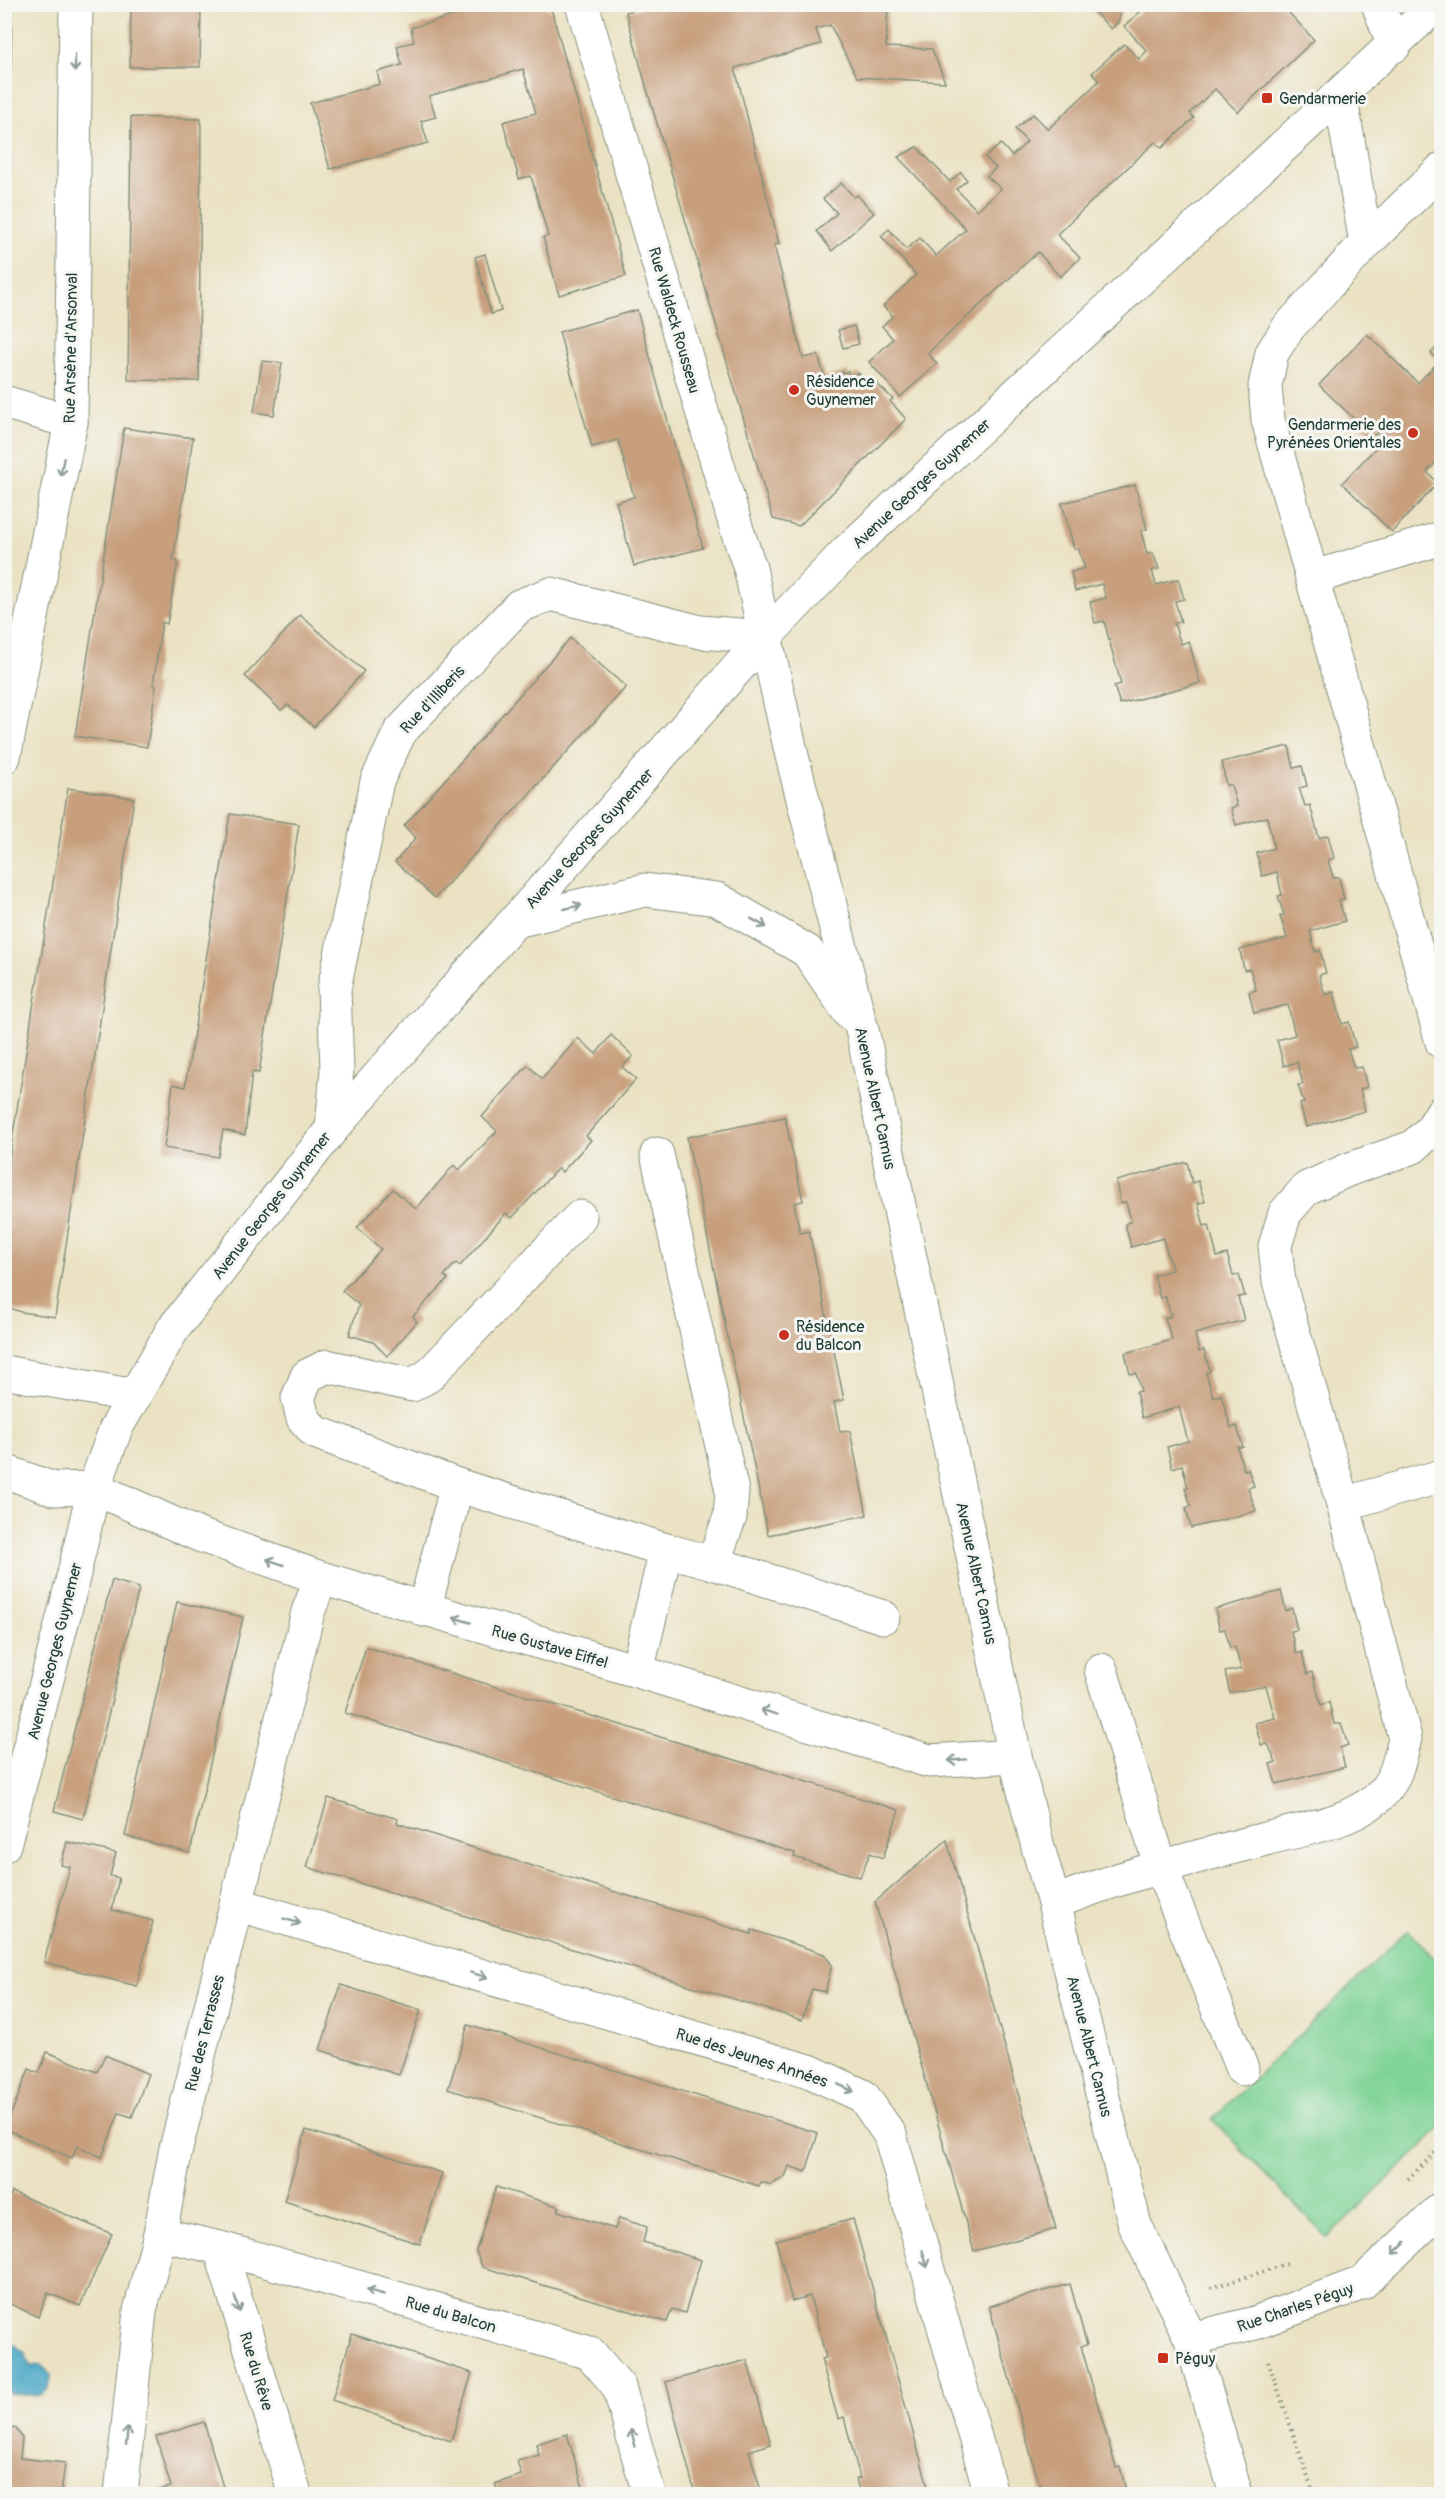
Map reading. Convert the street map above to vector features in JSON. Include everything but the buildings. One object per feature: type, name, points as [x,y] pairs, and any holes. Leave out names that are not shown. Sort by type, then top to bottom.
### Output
[{"type":"street","name":"Rue Arsène d'Arsonval","points":[[5,752],[70,422],[76,4]]},
{"type":"street","name":"Rue Waldeck Rousseau","points":[[582,4],[736,530],[750,567],[765,637]]},
{"type":"street","points":[[1378,4],[1394,46]]},
{"type":"street","name":"Avenue Georges Guynemer","points":[[4,1845],[68,1603],[94,1488],[116,1428],[173,1329],[332,1129],[765,637],[847,551],[1437,4]]},
{"type":"street","points":[[1340,94],[1366,243]]},
{"type":"street","points":[[1442,169],[1366,243],[1288,328],[1272,353],[1265,386],[1268,420],[1442,1042]]},
{"type":"street","points":[[4,402],[70,422]]},
{"type":"street","points":[[1312,578],[1442,538]]},
{"type":"street","name":"Rue d'Illiberis","points":[[332,1129],[337,1070],[334,989],[377,782],[400,732],[519,606],[551,594],[700,632],[765,637]]},
{"type":"street","name":"Avenue Albert Camus","points":[[765,637],[792,756],[863,1034],[1015,1756],[1039,1851],[1135,2224],[1191,2339],[1236,2494]]},
{"type":"street","points":[[516,921],[645,890],[717,899],[807,951],[863,1034]]},
{"type":"street","points":[[1054,1904],[1086,1890],[1348,1816],[1377,1798],[1397,1774],[1405,1738],[1279,1282],[1275,1246],[1286,1213],[1307,1188],[1350,1168],[1413,1147],[1431,1130],[1442,1112]]},
{"type":"street","points":[[657,1154],[732,1491],[730,1517],[713,1563]]},
{"type":"street","points":[[580,1217],[428,1376],[412,1385],[327,1366],[307,1376],[298,1398],[303,1418],[315,1432],[457,1485],[883,1617]]},
{"type":"street","points":[[4,1372],[135,1396]]},
{"type":"street","points":[[4,1471],[54,1489],[94,1488]]},
{"type":"street","points":[[1342,1504],[1442,1476]]},
{"type":"street","points":[[424,1610],[457,1485]]},
{"type":"street","name":"Rue Gustave Eiffel","points":[[94,1488],[199,1535],[321,1578],[637,1671],[929,1761],[1015,1756]]},
{"type":"street","points":[[637,1671],[666,1550]]},
{"type":"street","name":"Rue des Terrasses","points":[[121,2494],[140,2311],[160,2234],[175,2153],[308,1612],[321,1578]]},
{"type":"street","points":[[1101,1670],[1161,1868],[1242,2069]]},
{"type":"street","name":"Rue des Jeunes Années","points":[[236,1904],[809,2071],[863,2096],[890,2135],[991,2494]]},
{"type":"street","name":"Rue Charles Péguy","points":[[1191,2339],[1255,2324],[1362,2283],[1442,2208]]},
{"type":"street","name":"Rue du Balcon","points":[[160,2234],[220,2248],[590,2353],[619,2387],[649,2494]]},
{"type":"street","name":"Rue du Rêve","points":[[220,2248],[294,2494]]},
{"type":"path","points":[[1401,2185],[1442,2146]]},
{"type":"path","points":[[1174,2301],[1295,2261]]},
{"type":"path","points":[[1242,2277],[1255,2324],[1314,2494]]},
{"type":"green space","points":[[1408,1930],[1441,1965],[1441,2128],[1327,2238],[1212,2119]]},
{"type":"water","points":[[11,2342],[25,2353],[30,2366],[41,2365],[51,2375],[50,2384],[42,2394],[29,2396],[5,2392],[5,2343]]},
{"type":"place","name":"Gendarmerie","points":[[1267,98]]},
{"type":"place","name":"Résidence Guynemer","points":[[794,390]]},
{"type":"place","name":"Gendarmerie des Pyrénées Orientales","points":[[1413,433]]},
{"type":"place","name":"Résidence du Balcon","points":[[784,1335]]},
{"type":"place","name":"Péguy","points":[[1163,2358]]}]
